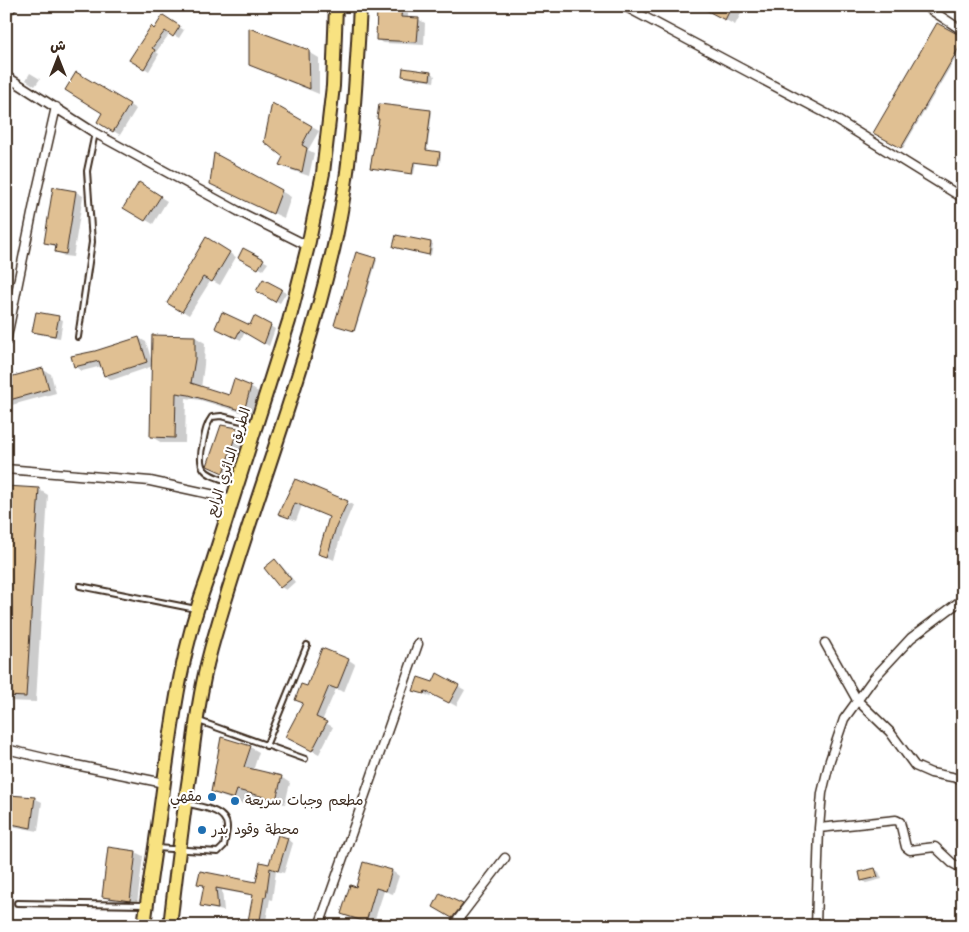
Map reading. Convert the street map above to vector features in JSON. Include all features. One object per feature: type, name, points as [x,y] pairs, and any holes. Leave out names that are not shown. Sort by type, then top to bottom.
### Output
[{"type":"main road","name":"الطريق الدائري الرابع","points":[[144,926],[175,701],[196,609],[289,321],[308,246],[323,173],[332,86],[336,6]]},
{"type":"main road","points":[[170,926],[178,850],[197,720],[211,651],[312,328],[336,236],[348,164],[356,92],[360,6]]},
{"type":"street","points":[[6,13],[13,6]]},
{"type":"street","points":[[624,6],[829,115],[963,198]]},
{"type":"street","points":[[926,6],[963,31]]},
{"type":"street","points":[[6,76],[95,133],[238,211],[308,246]]},
{"type":"street","points":[[6,342],[56,107]]},
{"type":"street","points":[[6,469],[150,481],[233,499]]},
{"type":"street","points":[[816,926],[822,793],[830,760],[844,719],[873,679],[911,638],[963,599]]},
{"type":"street","points":[[825,643],[857,700],[890,732],[915,766],[930,773],[963,780]]},
{"type":"street","points":[[319,926],[418,644]]},
{"type":"street","points":[[6,749],[164,783]]},
{"type":"street","points":[[819,828],[896,820],[900,822],[906,847],[910,850],[935,848],[956,866],[963,869]]},
{"type":"street","points":[[453,926],[505,858]]},
{"type":"lane","points":[[78,337],[92,242],[87,171],[95,133]]},
{"type":"lane","points":[[237,484],[207,474],[201,466],[200,456],[207,424],[212,417],[221,416],[256,425]]},
{"type":"lane","points":[[80,586],[196,609]]},
{"type":"lane","points":[[266,746],[307,645]]},
{"type":"lane","points":[[197,720],[305,759]]},
{"type":"lane","points":[[154,848],[218,852],[224,846],[227,824],[221,815],[209,809],[185,803]]},
{"type":"lane","points":[[17,903],[147,905]]},
{"type":"building","points":[[377,6],[402,6],[401,17],[419,18],[417,42],[376,40]]},
{"type":"building","points":[[698,6],[732,6],[725,20]]},
{"type":"building","points":[[163,15],[180,26],[173,37],[165,31],[152,48],[155,50],[144,69],[129,60],[151,26],[154,29]]},
{"type":"building","points":[[937,23],[963,37],[963,41],[901,148],[873,133]]},
{"type":"building","points":[[249,28],[309,50],[310,89],[249,65]]},
{"type":"building","points":[[403,68],[431,72],[430,80],[402,76]]},
{"type":"building","points":[[76,72],[130,104],[113,132],[97,122],[102,113],[65,90]]},
{"type":"building","points":[[272,103],[312,126],[302,145],[307,148],[302,172],[279,165],[283,157],[264,142]]},
{"type":"building","points":[[379,104],[431,110],[426,150],[440,152],[438,165],[414,162],[412,174],[370,168],[379,119],[377,119]]},
{"type":"building","points":[[214,153],[282,190],[273,214],[210,184]]},
{"type":"building","points":[[139,182],[161,196],[145,221],[123,208]]},
{"type":"building","points":[[53,187],[76,191],[66,254],[55,252],[56,245],[44,243]]},
{"type":"building","points":[[396,235],[431,242],[429,255],[393,247]]},
{"type":"building","points":[[206,237],[230,252],[212,282],[203,277],[182,312],[167,303]]},
{"type":"building","points":[[243,248],[264,259],[258,269],[238,258]]},
{"type":"building","points":[[356,252],[376,258],[354,331],[334,325]]},
{"type":"building","points":[[263,279],[282,289],[275,302],[256,291]]},
{"type":"building","points":[[36,312],[59,316],[55,336],[32,332]]},
{"type":"building","points":[[222,312],[250,325],[254,316],[271,325],[264,344],[240,330],[236,338],[215,328]]},
{"type":"building","points":[[152,335],[195,336],[195,359],[191,383],[229,395],[234,379],[251,386],[244,411],[176,393],[175,438],[150,437]]},
{"type":"building","points":[[139,337],[147,362],[104,376],[99,361],[74,367],[71,356],[95,351]]},
{"type":"building","points":[[43,368],[49,389],[6,401],[6,378]]},
{"type":"building","points":[[221,425],[238,428],[223,473],[207,466]]},
{"type":"building","points":[[295,479],[348,501],[336,527],[327,557],[318,554],[329,517],[295,503],[289,518],[278,514]]},
{"type":"building","points":[[6,486],[39,488],[26,697],[6,696]]},
{"type":"building","points":[[275,559],[291,579],[280,588],[264,568]]},
{"type":"building","points":[[322,648],[349,659],[337,689],[329,686],[316,717],[327,722],[312,751],[285,737],[303,703],[295,700],[301,684],[307,686]]},
{"type":"building","points":[[437,673],[459,685],[449,703],[425,691],[424,694],[413,691],[418,677],[433,682]]},
{"type":"building","points":[[221,737],[251,746],[244,767],[282,776],[276,800],[237,790],[234,799],[211,792]]},
{"type":"building","points":[[9,795],[35,797],[31,828],[6,823]]},
{"type":"building","points":[[278,835],[288,838],[278,871],[270,868],[259,926],[247,926],[253,895],[216,888],[218,909],[200,906],[204,885],[197,884],[200,871],[256,882],[260,862],[269,864]]},
{"type":"building","points":[[108,847],[136,851],[130,901],[102,897]]},
{"type":"building","points":[[363,862],[392,870],[386,891],[376,888],[366,922],[341,914],[350,885],[356,887]]},
{"type":"building","points":[[875,868],[878,877],[861,881],[859,872]]},
{"type":"building","points":[[440,893],[463,904],[452,918],[433,907]]},
{"type":"place","name":"مقهي","points":[[212,797]]},
{"type":"place","name":"مطعم وجبات سريعة","points":[[235,801]]},
{"type":"place","name":"محطة وقود بدر","points":[[202,830]]}]
